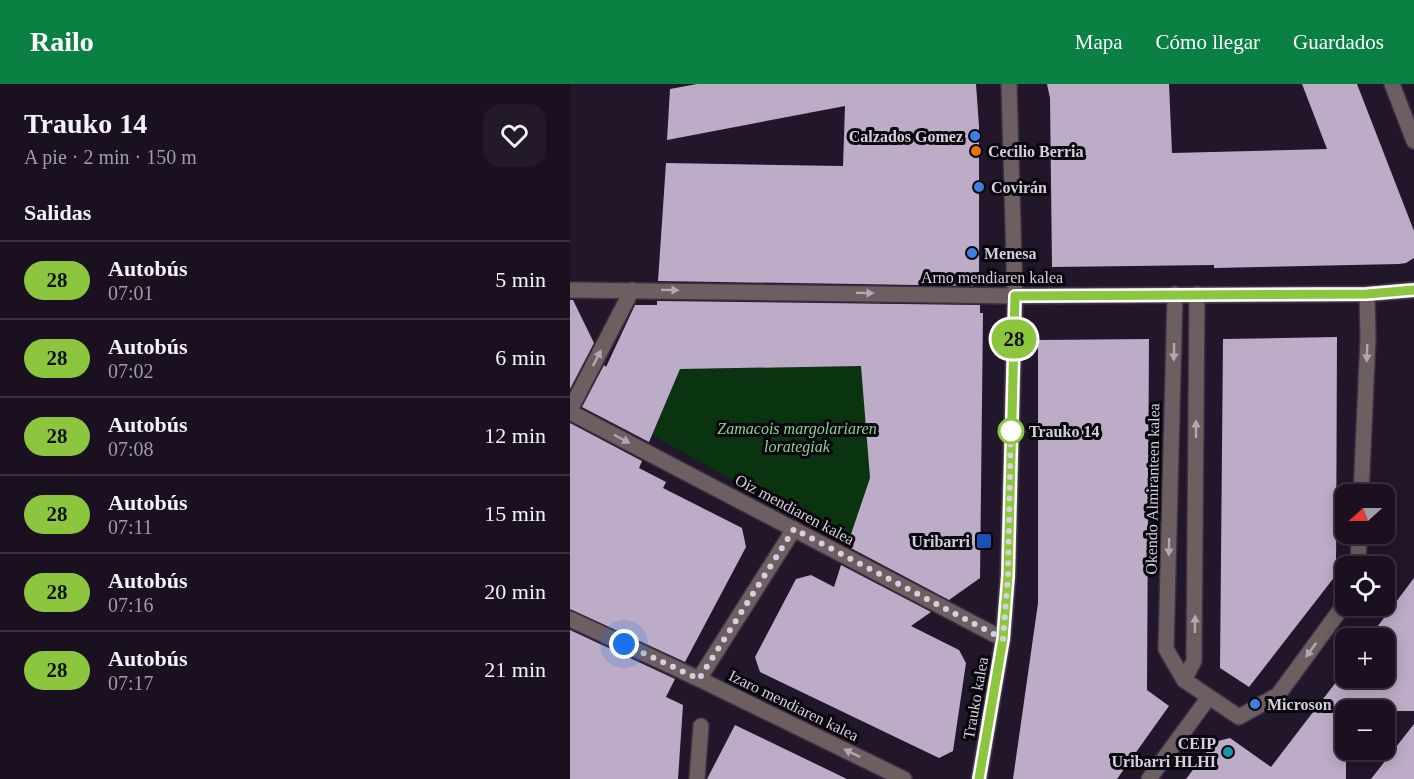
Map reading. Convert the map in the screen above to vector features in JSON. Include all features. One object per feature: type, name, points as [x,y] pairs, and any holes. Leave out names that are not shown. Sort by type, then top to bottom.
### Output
[{"type":"street","name":"Trauko kalea","points":[[979,779],[1003,639],[1008,576],[1015,296],[1009,84]]},
{"type":"street","points":[[1397,85],[1414,141]]},
{"type":"street","name":"Arno mendiaren kalea","points":[[570,290],[1015,296],[1367,294],[1414,290]]},
{"type":"street","points":[[570,411],[632,290]]},
{"type":"street","name":"Okendo Almiranteen kalea","points":[[1175,294],[1166,649],[1184,680],[1239,717],[1278,695],[1336,616]]},
{"type":"street","points":[[1184,680],[1194,661],[1197,294]]},
{"type":"street","points":[[1361,484],[1368,338],[1367,294]]},
{"type":"street","name":"Oiz mendiaren kalea","points":[[570,411],[1003,639]]},
{"type":"street","points":[[699,679],[794,529]]},
{"type":"street","name":"Izaro mendiaren kalea","points":[[570,619],[904,779]]},
{"type":"street","points":[[1149,779],[1209,697]]},
{"type":"street","points":[[697,779],[701,726]]},
{"type":"green space","name":"Zamacois margolariaren lorategiak","points":[[861,366],[870,478],[848,545],[652,435],[680,369]]},
{"type":"building","points":[[697,84],[976,84],[979,126],[979,286],[658,281],[666,163],[843,166],[845,106],[667,140],[670,89]]},
{"type":"building","points":[[1047,84],[1169,84],[1172,153],[1327,149],[1302,84],[1357,84],[1414,231],[1414,258],[1399,264],[1214,268],[1214,265],[1052,267],[1050,98]]},
{"type":"building","points":[[570,300],[573,300],[594,343],[570,389]]},
{"type":"building","points":[[657,301],[980,305],[980,313],[983,313],[980,578],[949,600],[847,546],[870,478],[861,366],[680,369],[649,442],[582,407],[604,365],[606,367],[635,305],[657,305]]},
{"type":"building","points":[[1337,337],[1335,576],[1249,687],[1220,668],[1223,339]]},
{"type":"building","points":[[1149,339],[1147,690],[1169,706],[1117,779],[1013,779],[1038,603],[1038,340]]},
{"type":"building","points":[[570,423],[642,461],[639,468],[666,482],[663,488],[742,528],[746,547],[685,662],[570,609]]},
{"type":"building","points":[[841,565],[931,612],[911,626],[959,650],[966,663],[953,751],[939,758],[760,672],[755,657],[796,579],[811,575],[834,587]]},
{"type":"building","points":[[1414,578],[1414,711],[1395,711],[1395,700],[1335,700],[1335,760],[1346,760],[1346,779],[1186,779],[1214,742],[1230,738],[1271,767],[1335,683],[1335,688],[1395,688],[1395,628],[1376,628],[1385,616],[1395,616],[1395,603]]},
{"type":"building","points":[[570,630],[675,679],[666,697],[683,705],[678,779],[570,779]]},
{"type":"building","points":[[1414,724],[1414,779],[1371,779],[1386,760],[1395,760],[1395,748]]},
{"type":"building","points":[[735,725],[847,779],[707,779]]},
{"type":"bus line","name":"28","points":[[979,779],[1003,639],[1008,576],[1015,296],[1367,294],[1414,290]]},
{"type":"place","name":"Calzados Gomez","points":[[975,136]]},
{"type":"place","name":"Cecilio Berria","points":[[976,151]]},
{"type":"place","name":"Covirán","points":[[979,187]]},
{"type":"place","name":"Menesa","points":[[972,253]]},
{"type":"place","name":"Trauko 14","points":[[1011,431]]},
{"type":"place","name":"Uribarri","points":[[984,541]]},
{"type":"place","name":"Microson","points":[[1255,704]]},
{"type":"place","name":"CEIP Uribarri HLHI","points":[[1228,752]]},
{"type":"route","points":[[624,644],[699,679],[794,529],[1003,639],[1008,576],[1011,421],[1011,431]]}]
